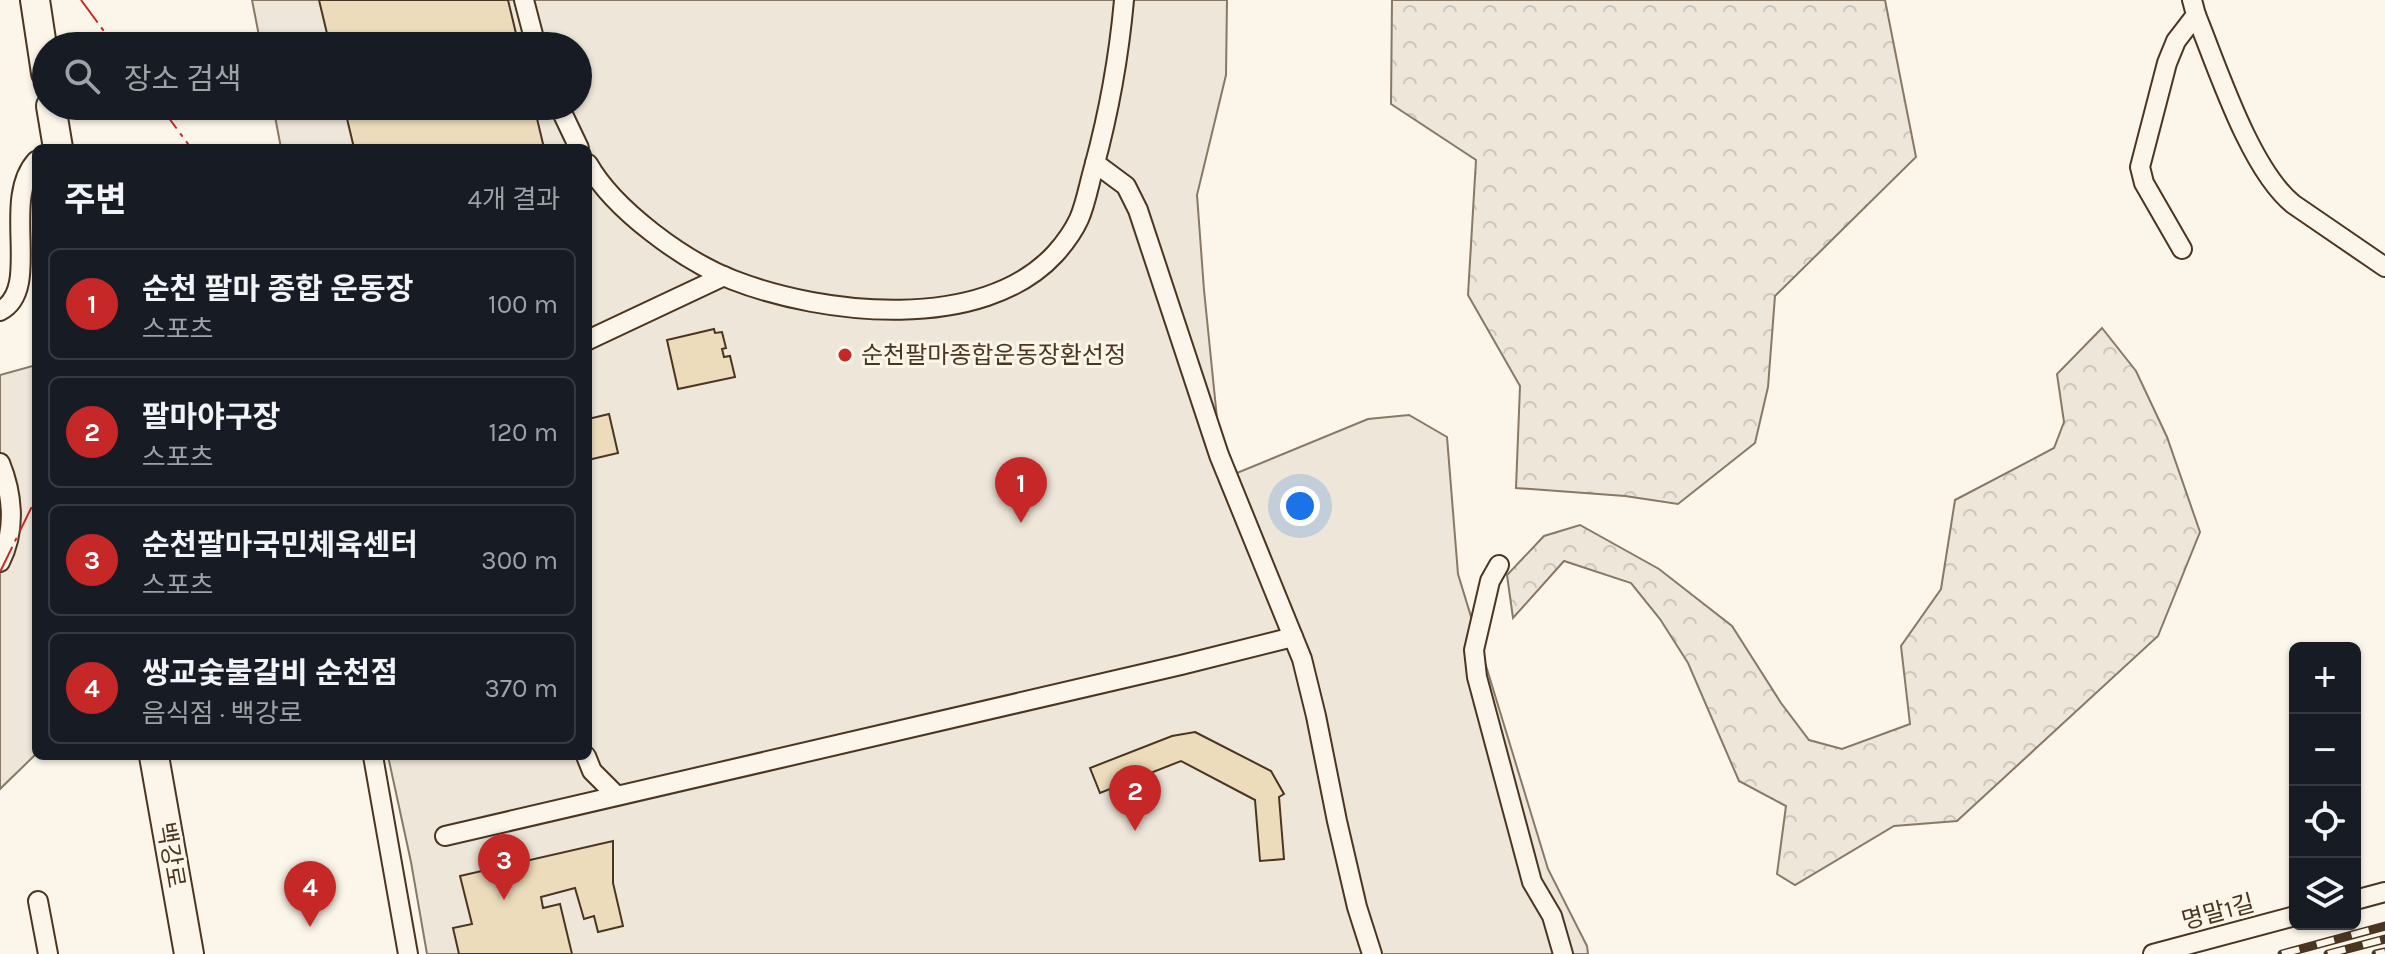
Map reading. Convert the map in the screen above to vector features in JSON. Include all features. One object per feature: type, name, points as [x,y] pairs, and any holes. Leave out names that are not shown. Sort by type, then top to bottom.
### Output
[{"type":"main road","points":[[35,0],[40,32]]},
{"type":"main road","points":[[53,120],[56,144]]},
{"type":"main road","name":"백강로","points":[[155,760],[189,954]]},
{"type":"street","points":[[524,0],[532,32]]},
{"type":"street","points":[[592,169],[640,224],[681,252],[724,276],[805,302],[894,310],[958,303],[1010,288],[1053,256],[1079,219],[1113,82],[1124,0]]},
{"type":"street","points":[[2182,249],[2144,183],[2140,167],[2167,63],[2194,8]]},
{"type":"street","points":[[2194,8],[2228,93],[2266,175],[2293,204],[2385,267]]},
{"type":"street","points":[[566,120],[577,144]]},
{"type":"street","points":[[1095,163],[1126,186],[1138,210],[1219,455],[1293,637],[1309,686],[1357,907],[1372,954]]},
{"type":"street","points":[[0,311],[10,304],[20,282],[18,224],[21,185],[32,166]]},
{"type":"street","points":[[592,338],[724,276]]},
{"type":"street","points":[[0,463],[11,531],[0,562]]},
{"type":"street","points":[[1499,565],[1490,581],[1474,650],[1477,677],[1532,882],[1552,916],[1563,954]]},
{"type":"street","points":[[445,836],[1293,637]]},
{"type":"street","points":[[374,760],[408,954]]},
{"type":"street","points":[[588,760],[592,771],[616,795]]},
{"type":"street","points":[[2361,898],[2385,892]]},
{"type":"street","points":[[38,901],[48,954]]},
{"type":"street","name":"명말1길","points":[[2153,954],[2289,918]]},
{"type":"green space","points":[[252,0],[1227,0],[1226,75],[1197,195],[1219,438],[1237,473],[1368,419],[1409,415],[1447,437],[1458,574],[1548,869],[1587,946],[1588,954],[427,954],[389,760],[592,760],[592,144],[280,144],[276,120],[592,120],[592,32],[258,32]]},
{"type":"green space","points":[[1392,0],[1885,0],[1916,157],[1775,296],[1768,387],[1755,443],[1678,504],[1625,496],[1516,488],[1520,386],[1468,295],[1476,160],[1391,104]]},
{"type":"green space","points":[[2102,328],[2136,371],[2167,437],[2200,532],[2158,636],[1957,821],[1894,826],[1795,885],[1777,874],[1786,806],[1739,781],[1688,663],[1660,619],[1631,583],[1564,561],[1513,618],[1507,575],[1544,536],[1580,525],[1659,569],[1732,626],[1781,703],[1809,740],[1842,749],[1910,724],[1901,646],[1941,589],[1955,500],[2054,448],[2064,422],[2057,374]]},
{"type":"green space","points":[[32,366],[32,758],[0,789],[0,375]]},
{"type":"building","points":[[319,0],[508,0],[516,32],[327,32]]},
{"type":"building","points":[[347,120],[537,120],[543,144],[353,144]]},
{"type":"building","points":[[714,329],[715,333],[722,332],[726,348],[722,349],[724,357],[730,356],[735,377],[678,389],[667,340]]},
{"type":"building","points":[[609,414],[618,453],[592,459],[592,418]]},
{"type":"building","points":[[1195,732],[1271,771],[1284,794],[1279,797],[1284,859],[1260,861],[1255,800],[1181,761],[1100,793],[1090,768],[1172,736]]},
{"type":"building","points":[[613,841],[613,883],[623,926],[598,932],[594,916],[584,919],[575,888],[541,897],[543,908],[560,904],[572,954],[459,954],[453,928],[472,924],[460,876]]},
{"type":"railway","points":[[2282,954],[2385,926]]},
{"type":"railway","points":[[2328,954],[2385,939]]},
{"type":"railway","points":[[2376,954],[2385,952]]},
{"type":"power","points":[[81,0],[105,32]]},
{"type":"power","points":[[170,120],[188,144]]},
{"type":"power","points":[[0,572],[32,506]]},
{"type":"place","name":"순천팔마종합운동장환선정","points":[[845,355]]},
{"type":"place","name":"순천 팔마 종합 운동장","points":[[1021,523]]},
{"type":"place","name":"팔마야구장","points":[[1135,831]]},
{"type":"place","name":"순천팔마국민체육센터","points":[[504,900]]},
{"type":"place","name":"쌍교숯불갈비 순천점","points":[[310,927]]}]
